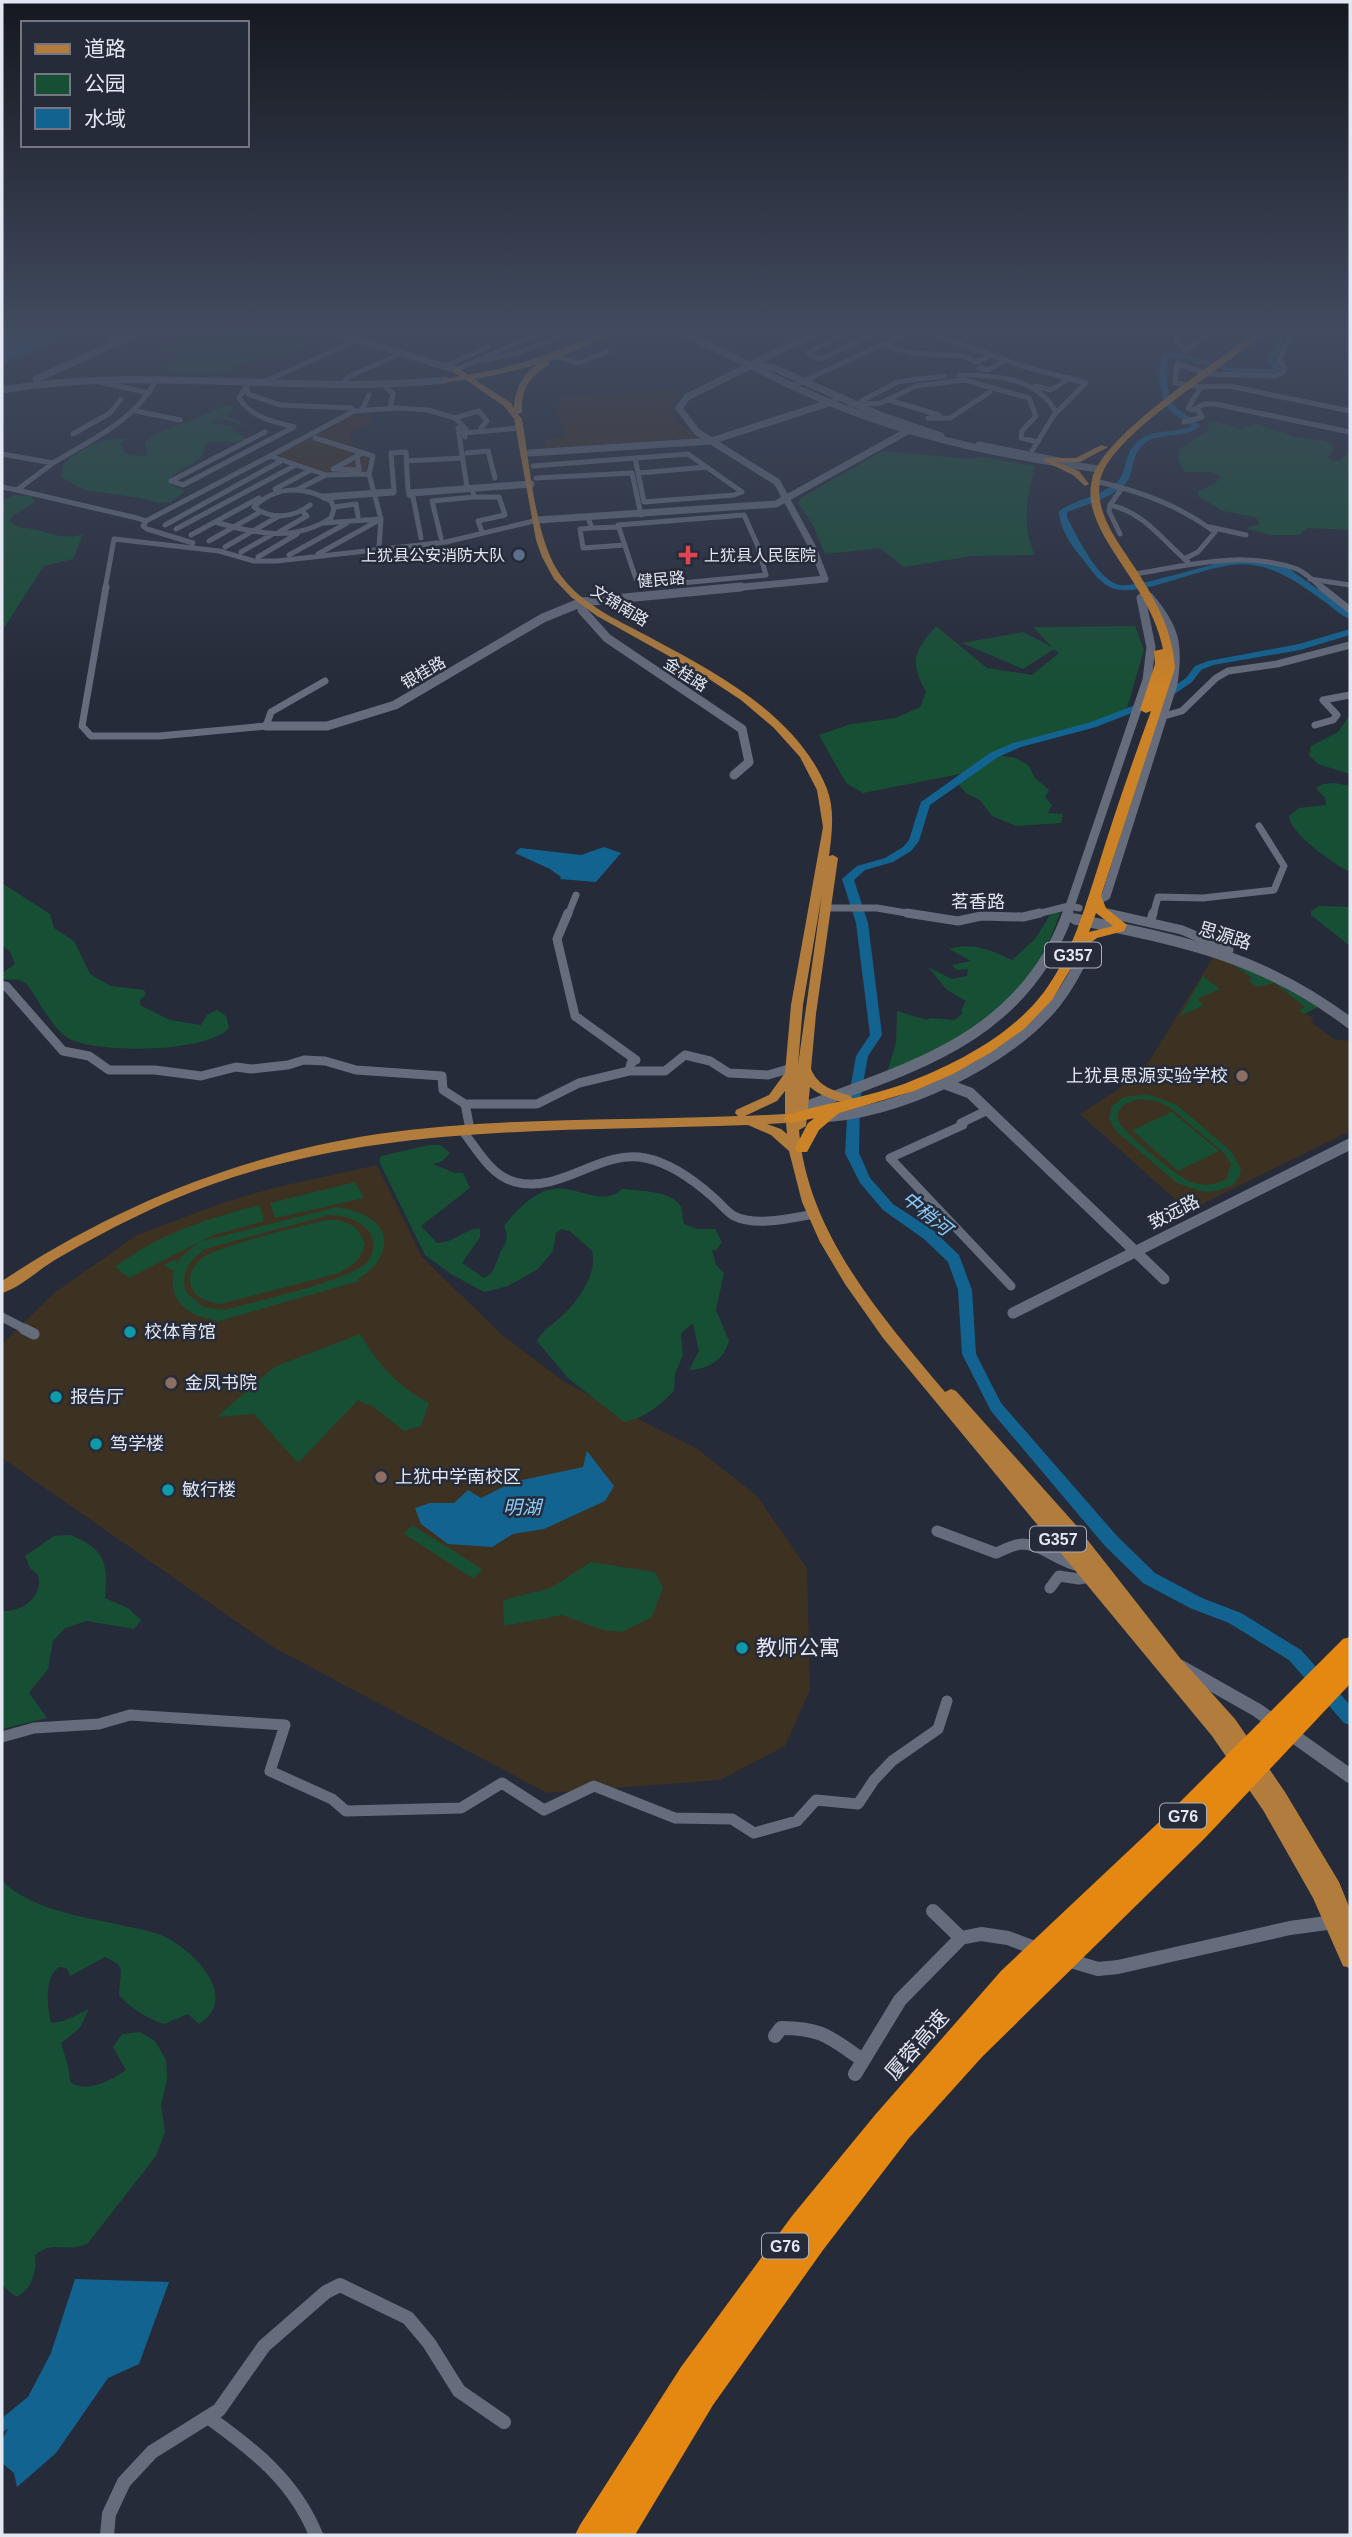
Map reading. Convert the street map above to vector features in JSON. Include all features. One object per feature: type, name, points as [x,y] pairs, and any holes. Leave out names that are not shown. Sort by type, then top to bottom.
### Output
[{"type":"highway","name":"G357","points":[[795,1113],[883,1092],[960,1064],[1015,1028],[1036,1009],[1055,986],[1077,945],[1085,910],[1142,724],[1165,682],[1145,597],[1092,509],[1090,485],[1102,450]]},
{"type":"highway","name":"G357","points":[[1094,468],[1109,450]]},
{"type":"highway","name":"G357","points":[[883,1092],[952,1060],[1008,1023],[1047,982],[1085,910],[1142,724]]},
{"type":"highway","points":[[1085,910],[1120,927]]},
{"type":"highway","points":[[1077,945],[1097,932],[1120,927]]},
{"type":"highway","points":[[798,1148],[809,1132],[836,1105]]},
{"type":"highway","name":"厦蓉高速","points":[[590,2535],[691,2377],[801,2225],[884,2124],[1350,1646]]},
{"type":"highway","name":"厦蓉高速","points":[[619,2535],[703,2395],[814,2241],[900,2129],[973,2048],[1020,1986],[1196,1830],[1350,1670]]},
{"type":"main road","name":"文锦南路","points":[[525,450],[541,520],[544,552],[552,570],[585,601],[701,672],[769,718],[794,742],[816,774],[828,812],[828,827],[797,1015],[795,1113]]},
{"type":"main road","points":[[1046,461],[1086,458],[1098,450]]},
{"type":"main road","name":"文锦南路","points":[[530,453],[532,481]]},
{"type":"main road","points":[[1046,461],[1069,469],[1090,485]]},
{"type":"main road","name":"文锦南路","points":[[585,601],[757,701],[791,728],[817,757],[833,793],[838,826],[827,908],[798,1065]]},
{"type":"main road","points":[[739,1118],[779,1093],[798,1065],[812,1083],[836,1105]]},
{"type":"main road","points":[[2,1277],[62,1239],[140,1199],[228,1166],[323,1140],[401,1128],[739,1118],[795,1113]]},
{"type":"main road","name":"G357","points":[[795,1113],[802,1183],[814,1214],[845,1274],[888,1334],[1085,1572],[1167,1663],[1229,1725],[1279,1798],[1332,1889],[1350,1930]]},
{"type":"main road","points":[[739,1118],[769,1129],[798,1148]]},
{"type":"main road","points":[[2,1288],[91,1232],[193,1186],[321,1149],[466,1127]]},
{"type":"main road","name":"G357","points":[[798,1148],[824,1218],[854,1273],[928,1368],[1069,1530],[1217,1730],[1269,1804],[1320,1891],[1350,1959]]},
{"type":"street","points":[[17,490],[73,450]]},
{"type":"street","points":[[230,450],[171,481],[183,485],[249,450]]},
{"type":"street","points":[[280,450],[146,521],[143,526],[254,561],[277,561],[446,542],[541,520],[744,515],[767,573],[760,576],[662,584],[636,579],[619,529]]},
{"type":"street","points":[[350,450],[373,456],[369,474],[380,519],[379,547]]},
{"type":"street","points":[[464,450],[471,489]]},
{"type":"street","points":[[530,453],[569,450]]},
{"type":"street","points":[[726,450],[778,483],[809,536],[825,579]]},
{"type":"street","points":[[625,545],[583,548],[580,529],[619,529],[643,519],[786,500],[872,450]]},
{"type":"street","points":[[986,450],[1094,468]]},
{"type":"street","points":[[1012,450],[1094,468]]},
{"type":"street","points":[[1030,454],[1032,450]]},
{"type":"street","points":[[406,461],[465,456],[488,451],[495,478]]},
{"type":"street","points":[[393,492],[391,453],[405,452],[409,492],[421,538]]},
{"type":"street","points":[[2,454],[53,463]]},
{"type":"street","points":[[533,466],[635,457],[688,454],[742,492],[734,495],[644,502],[635,457]]},
{"type":"street","points":[[270,456],[326,475],[369,474]]},
{"type":"street","points":[[165,525],[283,460]]},
{"type":"street","points":[[176,529],[296,465]]},
{"type":"street","points":[[639,473],[707,467]]},
{"type":"street","points":[[310,505],[303,512],[279,516],[260,512],[254,507],[311,470]]},
{"type":"street","points":[[237,474],[279,490],[298,490],[326,498],[471,489],[632,473],[643,519]]},
{"type":"street","points":[[298,490],[326,475]]},
{"type":"street","points":[[1090,485],[1152,493],[1191,513],[1215,532],[1198,552],[1184,559]]},
{"type":"street","points":[[2,487],[146,521]]},
{"type":"street","points":[[1119,534],[1109,512],[1110,505],[1122,488]]},
{"type":"street","points":[[441,538],[432,501],[471,489],[499,497],[505,515],[478,522],[482,532]]},
{"type":"street","points":[[191,535],[279,490]]},
{"type":"street","points":[[326,498],[334,507]]},
{"type":"street","points":[[334,507],[356,504],[358,516]]},
{"type":"street","points":[[1110,505],[1126,507],[1157,529],[1191,564]]},
{"type":"street","points":[[258,556],[331,518],[334,507]]},
{"type":"street","points":[[209,541],[260,512]]},
{"type":"street","points":[[241,552],[307,516],[303,512]]},
{"type":"street","points":[[279,516],[222,549],[114,539],[82,726],[91,736],[159,736],[266,726],[271,712],[325,681]]},
{"type":"street","points":[[323,523],[380,519]]},
{"type":"street","points":[[318,554],[380,519]]},
{"type":"street","points":[[588,519],[592,528]]},
{"type":"street","points":[[289,555],[351,521]]},
{"type":"street","points":[[215,522],[251,533],[300,533]]},
{"type":"street","points":[[1209,527],[1246,535]]},
{"type":"street","points":[[1130,574],[1237,558],[1252,559],[1292,567],[1347,603],[1350,610]]},
{"type":"street","name":"健民路","points":[[585,601],[825,579]]},
{"type":"street","points":[[1310,579],[1350,585]]},
{"type":"street","points":[[640,580],[644,594]]},
{"type":"street","points":[[1085,910],[1106,896],[1164,716],[1165,682],[1178,655],[1170,622],[1145,597]]},
{"type":"street","points":[[1142,724],[1143,693],[1151,647],[1145,597]]},
{"type":"street","name":"银桂路","points":[[266,726],[327,726],[395,705],[543,618],[585,601]]},
{"type":"street","name":"金桂路","points":[[585,601],[582,610],[607,638],[742,729],[749,762],[734,775]]},
{"type":"street","points":[[1164,716],[1175,715],[1188,706],[1214,678],[1226,671],[1282,663],[1350,645]]},
{"type":"street","points":[[1315,724],[1334,720],[1337,715],[1323,700],[1350,695]]},
{"type":"street","points":[[1151,920],[1158,897],[1192,899],[1274,890],[1284,866],[1259,826]]},
{"type":"street","points":[[576,895],[557,939],[575,1016],[636,1060],[631,1063],[629,1071]]},
{"type":"street","name":"茗香路","points":[[827,908],[877,908],[958,921],[981,916],[1023,918],[1085,910]]},
{"type":"street","points":[[1085,910],[1151,920],[1204,937],[1229,950]]},
{"type":"street","name":"思源路","points":[[1085,910],[1120,927],[1216,950],[1253,962],[1318,998],[1350,1023]]},
{"type":"street","name":"思源路","points":[[1120,927],[1229,950],[1256,959],[1298,981],[1350,1017]]},
{"type":"street","points":[[883,1092],[942,1083],[1008,1047],[1050,1009],[1079,971],[1086,951],[1077,945]]},
{"type":"street","points":[[2,986],[6,986],[63,1051],[85,1053],[100,1059],[109,1070],[155,1070],[201,1076],[236,1067],[251,1069],[288,1065],[304,1060],[325,1061],[356,1070],[442,1076],[443,1090],[465,1104],[537,1104],[579,1083],[629,1071],[665,1071],[685,1055],[710,1061],[729,1073],[768,1075],[798,1065]]},
{"type":"street","points":[[965,1072],[965,1082],[970,1093],[1164,1279]]},
{"type":"street","points":[[942,1083],[970,1093]]},
{"type":"street","points":[[465,1104],[466,1127],[497,1174],[525,1184],[561,1178],[614,1157],[629,1156],[683,1172],[734,1216],[775,1220],[814,1214]]},
{"type":"street","points":[[988,1110],[961,1123],[963,1125],[890,1158],[1011,1286]]},
{"type":"street","name":"致远路","points":[[1013,1313],[1350,1144]]},
{"type":"street","points":[[2,1317],[34,1334]]},
{"type":"street","points":[[937,1531],[996,1553],[1020,1544],[1032,1546],[1085,1572]]},
{"type":"street","points":[[1050,1588],[1059,1576],[1085,1572]]},
{"type":"street","points":[[1167,1663],[1258,1710],[1350,1776]]},
{"type":"street","points":[[2,1737],[30,1729],[111,1723],[130,1715],[285,1725],[270,1771],[332,1799],[346,1811],[461,1808],[502,1783],[544,1810],[594,1786],[675,1818],[732,1819],[754,1833],[797,1821],[816,1800],[858,1804],[874,1777],[907,1747],[938,1729],[947,1701]]},
{"type":"street","points":[[933,1911],[961,1938]]},
{"type":"street","points":[[855,2074],[900,2000],[961,1938],[981,1934],[1008,1938],[1098,1969],[1118,1967],[1290,1928],[1334,1922]]},
{"type":"street","points":[[775,2036],[781,2028],[808,2028],[822,2033],[863,2060]]},
{"type":"street","points":[[107,2535],[109,2514],[124,2483],[152,2452],[219,2410],[264,2346],[326,2292],[341,2285],[408,2318],[429,2343],[459,2391],[504,2421]]},
{"type":"street","points":[[208,2417],[258,2453],[281,2475],[309,2513],[316,2535]]},
{"type":"shaded area","points":[[285,450],[359,450],[371,454],[365,472],[328,473],[276,455]]},
{"type":"shaded area","name":"上犹县思源实验学校","points":[[1214,956],[1249,970],[1318,1007],[1306,1013],[1314,1019],[1311,1022],[1334,1039],[1350,1041],[1350,1131],[1188,1211],[1080,1114],[1116,1091],[1149,1061]]},
{"type":"shaded area","name":"上犹中学南校区","points":[[377,1165],[422,1257],[501,1334],[566,1383],[696,1448],[757,1496],[807,1568],[810,1690],[785,1746],[720,1780],[547,1793],[273,1647],[2,1458],[2,1344],[54,1293],[137,1235],[222,1203],[273,1188]]},
{"type":"green space","points":[[82,450],[124,450],[126,454],[147,454],[146,450],[204,450],[200,459],[172,476],[170,484],[185,491],[171,502],[158,503],[84,490],[61,477],[63,465]]},
{"type":"green space","points":[[1179,450],[1333,450],[1328,457],[1333,461],[1340,460],[1350,451],[1350,530],[1308,528],[1299,535],[1270,535],[1245,528],[1261,524],[1255,517],[1223,511],[1199,497],[1198,491],[1214,484],[1221,477],[1212,472],[1185,472],[1178,460]]},
{"type":"green space","points":[[882,451],[971,459],[982,457],[1035,466],[1028,500],[1027,522],[1035,555],[972,556],[904,567],[880,548],[825,554],[813,525],[798,503],[801,498]]},
{"type":"green space","points":[[14,495],[31,496],[35,502],[11,517],[10,521],[17,526],[60,536],[83,534],[73,559],[44,566],[2,631],[2,500]]},
{"type":"green space","points":[[936,626],[987,668],[1032,675],[1059,653],[1054,649],[1023,669],[962,643],[1023,632],[1052,647],[1033,627],[1135,626],[1144,650],[1127,708],[1092,725],[1017,745],[994,755],[970,772],[863,793],[846,783],[819,735],[851,724],[896,718],[920,707],[926,692],[917,672],[916,657]]},
{"type":"green space","points":[[1350,715],[1350,774],[1318,764],[1309,755],[1311,746],[1338,732]]},
{"type":"green space","points":[[997,755],[1016,758],[1029,766],[1034,777],[1049,790],[1045,797],[1052,805],[1048,813],[1063,814],[1061,823],[1016,826],[992,816],[980,800],[967,794],[957,783]]},
{"type":"green space","points":[[1335,783],[1350,786],[1350,872],[1305,840],[1291,823],[1289,816],[1299,808],[1326,805],[1325,798],[1316,788]]},
{"type":"green space","points":[[2,883],[50,914],[54,928],[74,941],[90,974],[96,978],[111,986],[144,990],[146,994],[140,1000],[140,1005],[170,1020],[201,1025],[207,1015],[217,1010],[226,1016],[229,1028],[217,1036],[199,1042],[151,1048],[102,1047],[68,1038],[51,1020],[26,983],[2,979],[2,973],[15,964],[10,952],[2,945]]},
{"type":"green space","points":[[1319,906],[1350,907],[1350,946],[1311,915],[1311,911]]},
{"type":"green space","points":[[1060,913],[1047,944],[1014,993],[970,1030],[887,1073],[896,1043],[897,1011],[926,1020],[955,1020],[963,1013],[961,1010],[966,1001],[947,990],[928,967],[952,979],[967,976],[968,969],[957,970],[952,965],[971,961],[949,949],[966,946],[989,950],[1012,960],[1035,939],[1050,915]]},
{"type":"green space","points":[[1230,962],[1273,981],[1318,1007],[1304,1014],[1299,1011],[1305,1007],[1274,983],[1257,987],[1248,980],[1252,978]]},
{"type":"green space","points":[[1203,976],[1220,989],[1197,999],[1204,1005],[1180,1016]]},
{"type":"green space","points":[[1148,1094],[1177,1105],[1231,1151],[1241,1169],[1233,1185],[1204,1192],[1177,1183],[1117,1132],[1109,1119],[1112,1106],[1124,1097]],"holes":[[[1140,1099],[1157,1101],[1172,1109],[1224,1153],[1231,1164],[1227,1178],[1218,1183],[1191,1182],[1150,1153],[1121,1125],[1118,1114],[1124,1105]]]},
{"type":"green space","points":[[1172,1112],[1219,1151],[1178,1171],[1132,1130]]},
{"type":"green space","points":[[429,1145],[441,1145],[450,1153],[443,1161],[433,1164],[455,1173],[463,1173],[470,1188],[421,1226],[437,1243],[449,1241],[470,1230],[480,1229],[480,1237],[462,1263],[484,1278],[493,1270],[506,1240],[504,1226],[526,1203],[546,1191],[562,1189],[606,1196],[622,1189],[655,1192],[677,1201],[684,1224],[698,1229],[715,1229],[722,1242],[716,1250],[712,1250],[716,1265],[724,1273],[716,1310],[729,1341],[723,1353],[703,1368],[689,1370],[699,1351],[693,1324],[690,1325],[681,1334],[683,1355],[675,1374],[674,1391],[651,1411],[624,1422],[568,1378],[537,1341],[581,1293],[590,1276],[592,1251],[571,1232],[562,1229],[556,1233],[553,1251],[538,1269],[508,1286],[484,1292],[451,1274],[425,1255],[379,1161],[381,1156]]},
{"type":"green space","points":[[355,1182],[364,1198],[275,1218],[270,1203]]},
{"type":"green space","points":[[260,1205],[264,1221],[213,1235],[129,1278],[115,1267],[131,1255],[184,1228]]},
{"type":"green space","points":[[337,1207],[356,1212],[373,1221],[380,1227],[384,1244],[377,1263],[358,1279],[359,1281],[216,1322],[189,1311],[182,1305],[174,1290],[174,1271],[163,1265],[177,1259],[176,1265],[180,1258],[199,1242]],"holes":[[[329,1215],[339,1216],[365,1227],[373,1242],[373,1251],[368,1261],[344,1276],[224,1310],[203,1307],[186,1292],[185,1273],[205,1249]]]},
{"type":"green space","points":[[327,1220],[340,1221],[356,1228],[365,1244],[356,1262],[339,1273],[221,1304],[203,1299],[193,1290],[190,1282],[192,1270],[202,1258],[211,1253],[262,1236]]},
{"type":"green space","points":[[360,1334],[389,1373],[429,1403],[421,1426],[404,1431],[375,1408],[358,1400],[298,1463],[254,1414],[217,1417],[274,1367]]},
{"type":"green space","points":[[412,1525],[482,1569],[474,1579],[404,1534]]},
{"type":"green space","points":[[71,1535],[91,1546],[102,1558],[106,1575],[105,1598],[128,1608],[141,1620],[134,1629],[87,1621],[65,1628],[53,1641],[48,1669],[29,1693],[47,1718],[2,1729],[2,1611],[24,1606],[38,1590],[38,1575],[30,1568],[25,1556],[54,1536]]},
{"type":"green space","points":[[591,1562],[655,1572],[663,1588],[652,1617],[622,1632],[603,1630],[562,1615],[504,1626],[503,1600],[551,1588]]},
{"type":"green space","points":[[2,1881],[27,1899],[42,1905],[162,1935],[190,1954],[200,1965],[214,1989],[215,2002],[211,2013],[199,2024],[188,2014],[164,2024],[139,2012],[119,1995],[121,1970],[118,1964],[105,1957],[70,1976],[67,1968],[59,1967],[54,1972],[48,1992],[51,2023],[64,2021],[89,2009],[79,2029],[61,2043],[70,2082],[84,2087],[91,2086],[126,2070],[113,2047],[122,2034],[140,2032],[155,2041],[166,2060],[167,2080],[161,2105],[165,2132],[156,2156],[88,2243],[73,2247],[48,2248],[35,2255],[30,2285],[16,2297],[2,2285]]},
{"type":"water","points":[[604,847],[621,853],[596,882],[560,879],[561,877],[550,869],[515,853],[520,848],[581,855]]},
{"type":"water","name":"明湖","points":[[587,1451],[614,1486],[605,1501],[544,1529],[513,1534],[492,1547],[448,1544],[421,1524],[415,1508],[430,1503],[454,1503],[468,1490],[481,1498],[513,1482],[583,1467]]},
{"type":"water","points":[[75,2279],[169,2282],[139,2364],[108,2378],[56,2453],[17,2487],[14,2473],[2,2463],[2,2440],[8,2429],[2,2432],[2,2418],[28,2397],[51,2353]]},
{"type":"waterway","points":[[1134,450],[1123,481],[1104,494],[1063,511],[1063,517],[1078,548],[1113,586],[1135,587],[1213,566],[1237,561],[1252,562],[1285,570],[1350,616]]},
{"type":"waterway","name":"中稍河","points":[[1350,632],[1300,647],[1211,663],[1198,668],[1189,680],[1170,693],[1149,703],[1092,725],[1017,745],[994,755],[925,804],[914,841],[907,849],[889,860],[861,868],[848,879],[862,923],[876,1035],[862,1056],[854,1101],[852,1153],[865,1180],[888,1207],[929,1235],[954,1259],[965,1290],[969,1354],[996,1407],[1111,1541],[1149,1578],[1196,1603],[1235,1618],[1295,1655],[1350,1717]]},
{"type":"place","name":"上犹县公安消防大队","points":[[519,555]]},
{"type":"place","name":"上犹县人民医院","points":[[688,555]]},
{"type":"place","name":"上犹县思源实验学校","points":[[1242,1076]]},
{"type":"place","name":"校体育馆","points":[[130,1332]]},
{"type":"place","name":"金凤书院","points":[[171,1383]]},
{"type":"place","name":"报告厅","points":[[56,1397]]},
{"type":"place","name":"笃学楼","points":[[96,1444]]},
{"type":"place","name":"上犹中学南校区","points":[[381,1477]]},
{"type":"place","name":"敏行楼","points":[[168,1490]]},
{"type":"place","name":"教师公寓","points":[[742,1648]]}]
